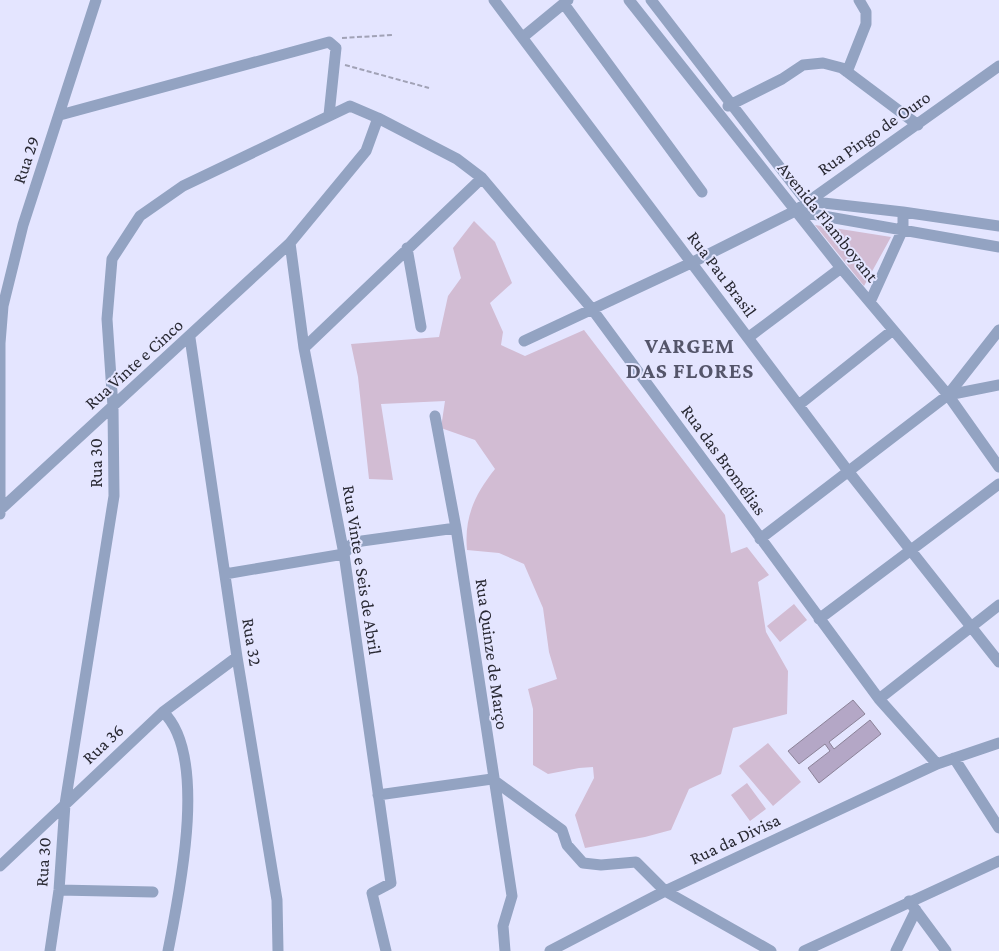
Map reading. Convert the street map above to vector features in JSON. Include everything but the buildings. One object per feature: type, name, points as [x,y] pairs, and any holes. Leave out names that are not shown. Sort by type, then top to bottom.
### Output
[{"type":"street","name":"Rua 29","points":[[0,514],[0,343],[2,306],[23,225],[96,0]]},
{"type":"street","name":"Rua Pau Brasil","points":[[494,0],[524,37],[691,263],[800,404],[848,471],[999,662]]},
{"type":"street","name":"Avenida Flamboyant","points":[[629,0],[841,268],[948,394],[999,466]]},
{"type":"street","name":"Avenida Flamboyant","points":[[651,0],[806,201]]},
{"type":"street","points":[[847,72],[866,24],[866,12],[859,0]]},
{"type":"street","points":[[524,37],[566,2],[702,192]]},
{"type":"street","points":[[60,115],[332,43],[336,48],[329,115]]},
{"type":"street","points":[[718,113],[732,103],[782,79],[803,65],[823,63],[847,72],[918,126]]},
{"type":"street","name":"Rua Pingo de Ouro","points":[[524,341],[691,263],[795,210],[918,126],[999,66]]},
{"type":"street","name":"Rua 30","points":[[50,951],[59,890],[65,804],[114,496],[113,407],[107,318],[112,259],[140,216],[183,186],[350,106]]},
{"type":"street","name":"Rua das Bromélias","points":[[350,106],[378,118],[457,159],[482,178],[592,309],[879,699],[937,764]]},
{"type":"street","name":"Rua Vinte e Cinco","points":[[0,510],[190,338],[290,242],[366,151],[378,118]]},
{"type":"street","points":[[304,348],[482,178]]},
{"type":"street","points":[[806,201],[903,212],[999,226]]},
{"type":"street","points":[[795,210],[999,247]]},
{"type":"street","points":[[870,302],[903,229],[903,212]]},
{"type":"street","name":"Rua Vinte e Seis de Abril","points":[[290,242],[304,348],[344,554],[391,883],[372,893],[386,951]]},
{"type":"street","points":[[407,248],[421,327]]},
{"type":"street","points":[[749,337],[841,268]]},
{"type":"street","points":[[800,404],[893,330]]},
{"type":"street","points":[[760,539],[948,394],[999,330]]},
{"type":"street","name":"Rua 32","points":[[190,338],[236,656],[277,900],[278,951]]},
{"type":"street","points":[[948,394],[999,385]]},
{"type":"street","name":"Rua Quinze de Março","points":[[435,416],[456,528],[492,779],[512,896],[503,926],[506,951]]},
{"type":"street","points":[[819,619],[999,484]]},
{"type":"street","points":[[225,574],[344,554],[352,544],[362,541],[456,528]]},
{"type":"street","points":[[879,699],[999,604]]},
{"type":"street","name":"Rua 36","points":[[0,866],[163,712],[236,656]]},
{"type":"street","points":[[163,712],[172,721],[186,759],[188,790],[180,893],[168,951]]},
{"type":"street","name":"Rua da Divisa","points":[[550,951],[665,891],[937,764],[999,742]]},
{"type":"street","points":[[954,758],[999,828]]},
{"type":"street","points":[[378,795],[492,779],[562,830],[566,845],[583,863],[601,865],[636,862],[665,891],[771,951]]},
{"type":"street","points":[[804,951],[912,905],[999,860]]},
{"type":"street","points":[[59,890],[153,892]]},
{"type":"street","points":[[896,951],[912,905]]},
{"type":"street","points":[[912,905],[946,951]]},
{"type":"path","points":[[332,43],[344,37],[393,35]]},
{"type":"path","points":[[335,62],[429,88]]},
{"type":"shaded area","points":[[474,221],[495,242],[512,283],[490,303],[503,332],[501,345],[525,356],[584,330],[725,515],[731,553],[747,547],[769,575],[758,582],[766,632],[788,671],[787,714],[733,728],[721,774],[689,789],[671,830],[645,837],[585,848],[575,815],[594,778],[593,767],[548,774],[533,765],[533,709],[528,689],[557,679],[549,652],[543,608],[524,564],[499,553],[467,550],[467,527],[472,506],[495,469],[475,440],[441,428],[445,401],[381,404],[393,480],[369,479],[358,377],[351,344],[439,337],[448,296],[461,278],[453,248]]},
{"type":"shaded area","points":[[815,225],[891,237],[864,286]]},
{"type":"shaded area","points":[[794,604],[807,620],[780,642],[767,626]]},
{"type":"shaded area","points":[[768,743],[801,782],[773,806],[739,766]]},
{"type":"shaded area","points":[[747,783],[766,809],[750,821],[731,795]]},
{"type":"district","name":"VARGEM DAS FLORES","points":[[690,358]]}]
